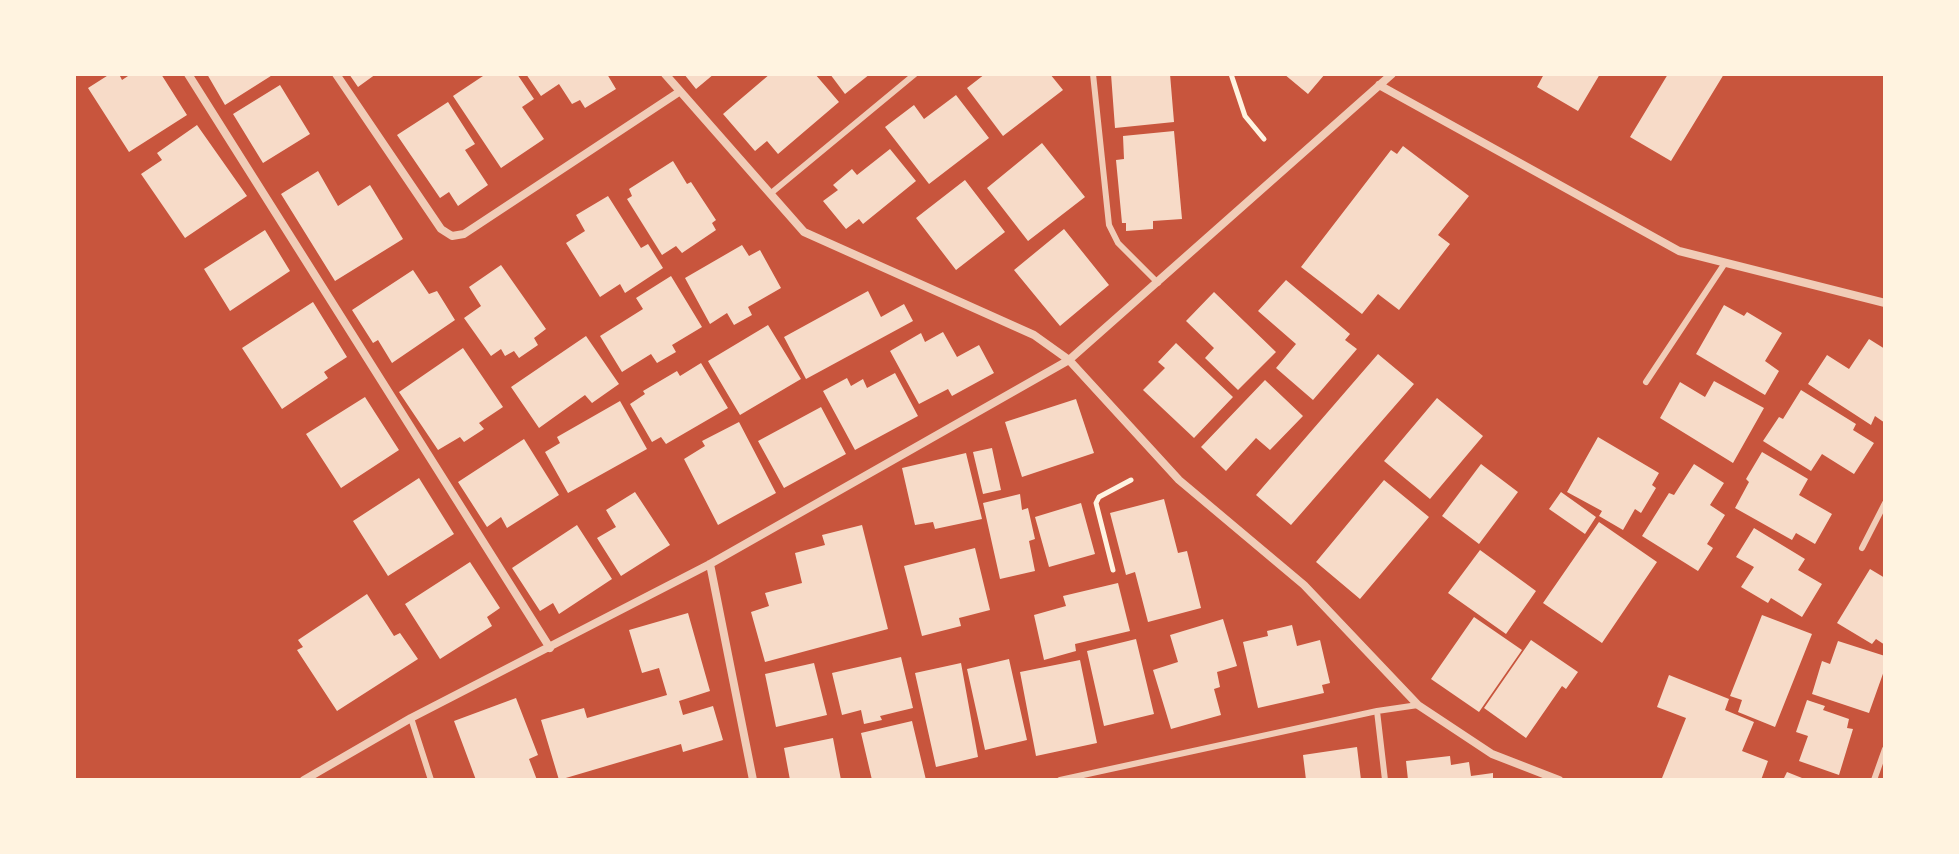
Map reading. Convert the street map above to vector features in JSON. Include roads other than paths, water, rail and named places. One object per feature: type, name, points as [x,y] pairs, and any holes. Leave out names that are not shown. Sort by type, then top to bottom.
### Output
[{"type":"street","points":[[188,74],[550,648]]},
{"type":"street","points":[[336,74],[441,229],[452,236],[464,234],[679,92]]},
{"type":"street","points":[[665,74],[804,232],[1034,335],[1069,360],[1179,480],[1304,585],[1418,705],[1492,754],[1559,780]]},
{"type":"street","points":[[304,780],[411,718],[710,564],[1069,360],[1392,74]]},
{"type":"street","points":[[1379,85],[1679,251],[1885,303]]},
{"type":"street","points":[[710,564],[753,780]]},
{"type":"lane","points":[[770,194],[915,74]]},
{"type":"lane","points":[[1093,74],[1109,225],[1118,243],[1158,284]]},
{"type":"lane","points":[[1646,382],[1725,263]]},
{"type":"lane","points":[[1862,548],[1885,503]]},
{"type":"lane","points":[[1060,780],[1377,711],[1418,705]]},
{"type":"lane","points":[[1377,711],[1385,780]]},
{"type":"lane","points":[[411,718],[431,780]]},
{"type":"lane","points":[[1874,780],[1885,749]]}]
